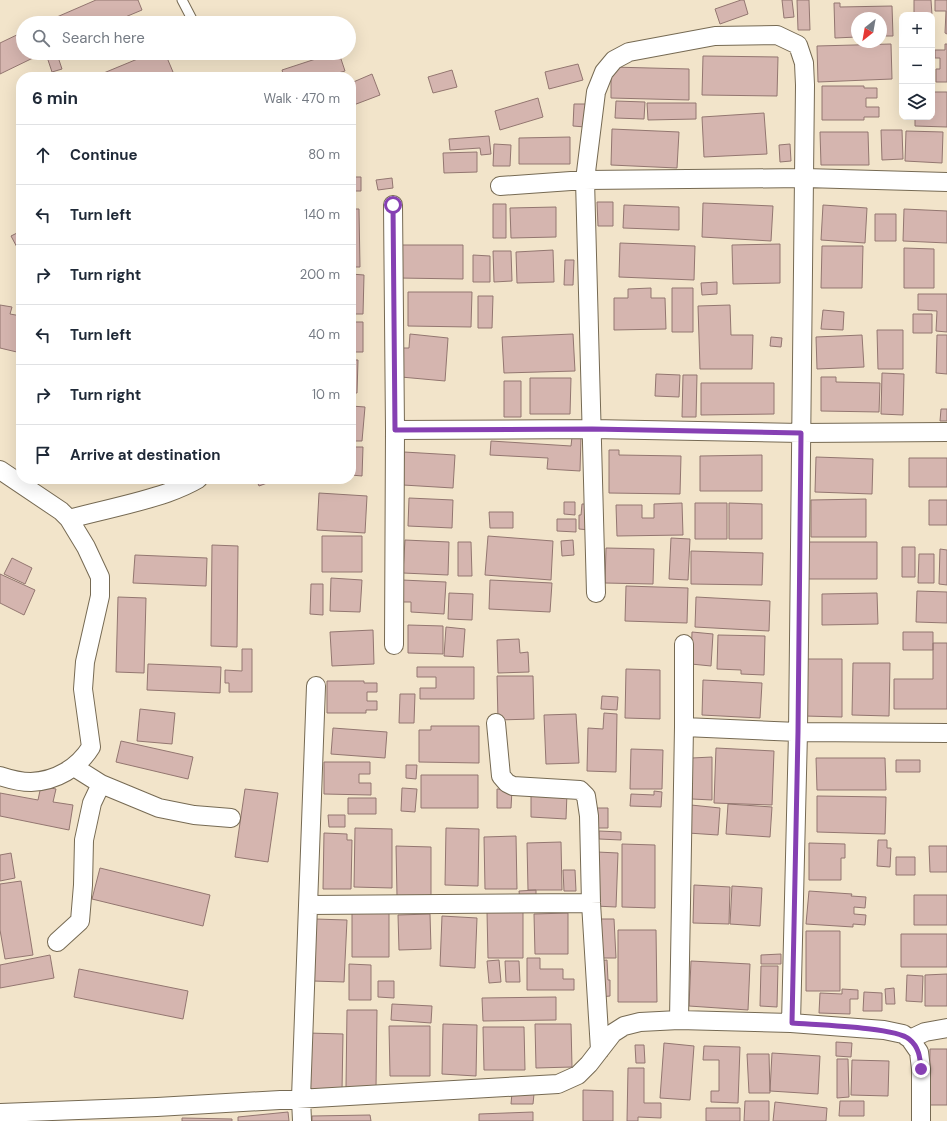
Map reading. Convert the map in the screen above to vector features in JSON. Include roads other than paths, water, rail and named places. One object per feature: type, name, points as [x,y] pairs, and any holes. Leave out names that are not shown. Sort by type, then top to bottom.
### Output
[{"type":"street","points":[[596,593],[585,180],[596,92],[604,72],[614,60],[630,52],[715,36],[777,35],[798,45],[804,63],[805,85],[798,732],[792,1023]]},
{"type":"street","points":[[500,186],[585,180],[805,178],[947,182]]},
{"type":"street","points":[[393,205],[395,430],[394,645]]},
{"type":"street","points":[[395,430],[592,429],[801,433],[947,432]]},
{"type":"street","points":[[0,470],[16,481]]},
{"type":"street","points":[[0,776],[30,782],[52,779],[74,767],[85,757],[91,747],[83,689],[85,662],[100,596],[100,577],[86,547],[69,519],[61,511],[21,484]]},
{"type":"street","points":[[69,519],[143,501],[190,484]]},
{"type":"street","points":[[679,1020],[684,644]]},
{"type":"street","points":[[302,1121],[300,1098],[316,686]]},
{"type":"street","points":[[496,723],[501,776],[507,783],[513,786],[580,790],[586,796],[589,816],[591,903],[600,1050]]},
{"type":"street","points":[[684,727],[798,732],[947,733]]},
{"type":"street","points":[[74,767],[101,784],[159,808],[194,815],[231,818]]},
{"type":"street","points":[[57,942],[80,921],[83,885],[84,840],[92,803],[101,784]]},
{"type":"street","points":[[308,905],[591,903]]},
{"type":"street","points":[[0,1112],[157,1114],[300,1098],[558,1084],[578,1075],[589,1064],[613,1033],[624,1026],[640,1022],[679,1020],[792,1023],[884,1030],[903,1034],[910,1039],[919,1052],[921,1069],[921,1121]]},
{"type":"street","points":[[910,1039],[925,1032],[947,1028]]},
{"type":"lane","points":[[182,0],[190,16]]}]
